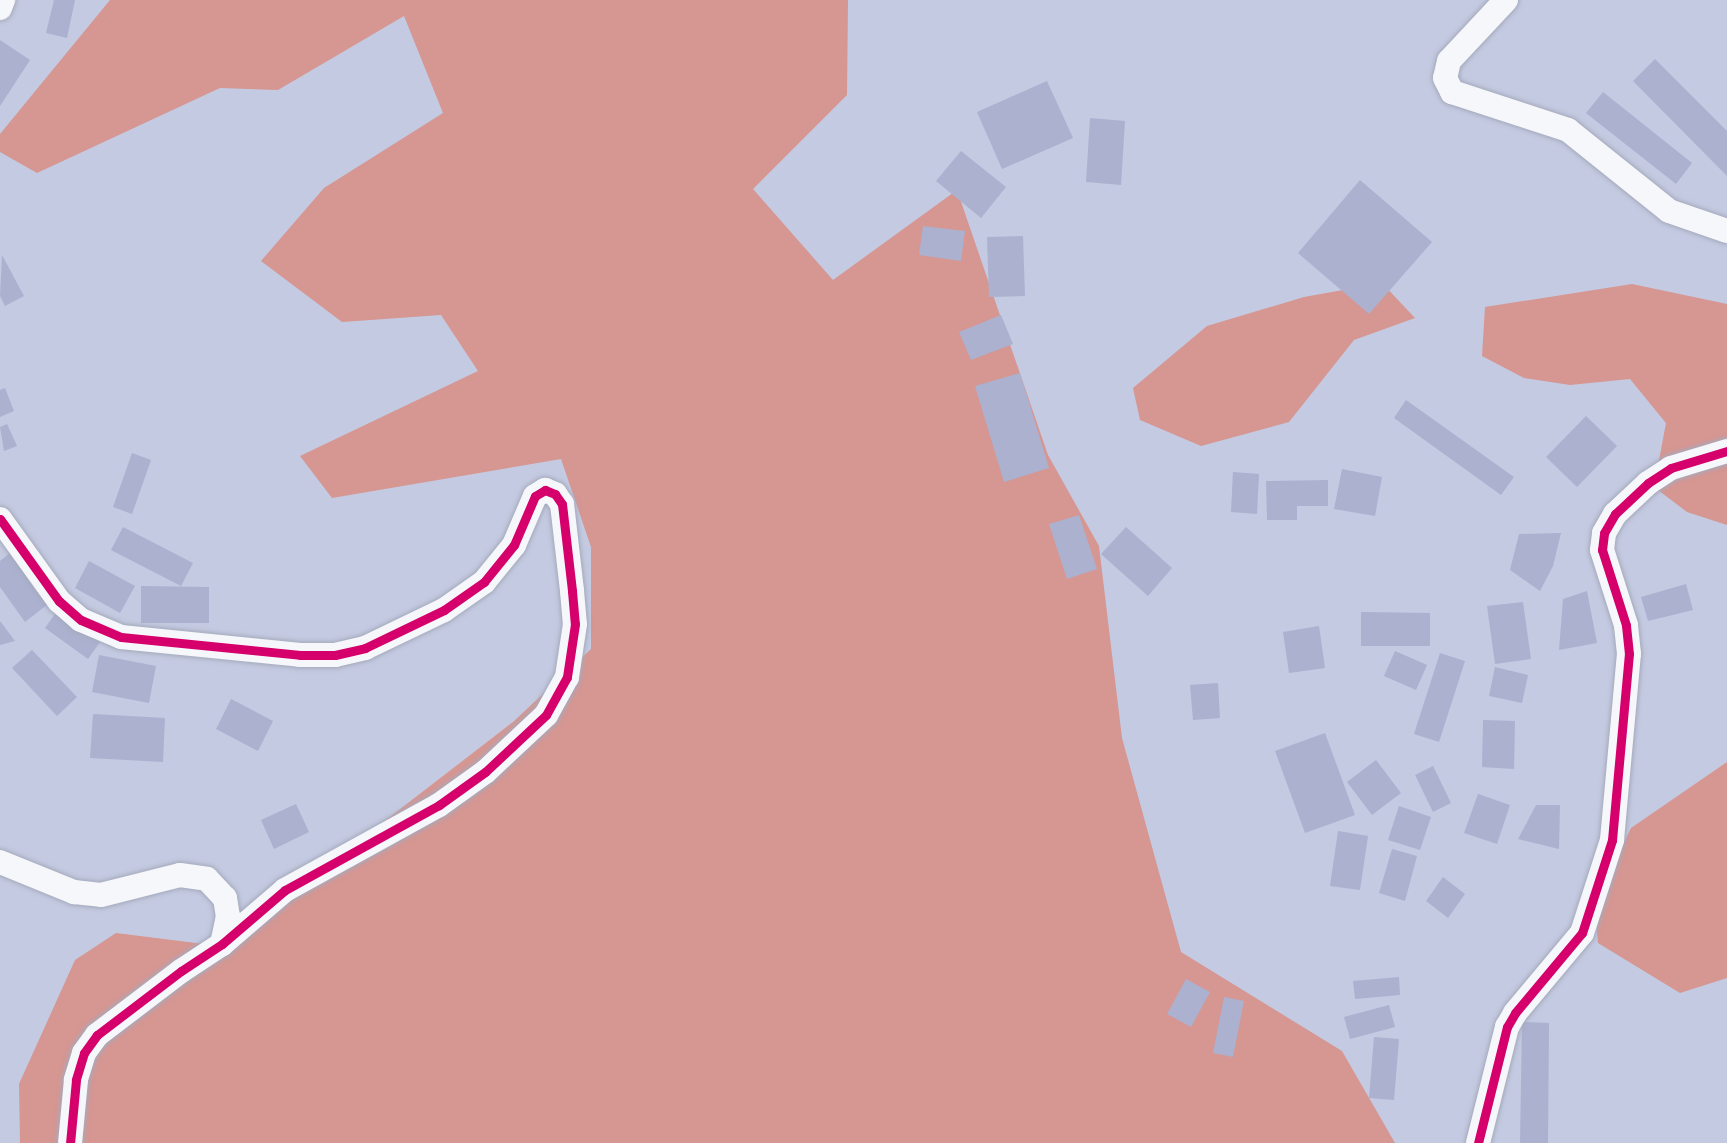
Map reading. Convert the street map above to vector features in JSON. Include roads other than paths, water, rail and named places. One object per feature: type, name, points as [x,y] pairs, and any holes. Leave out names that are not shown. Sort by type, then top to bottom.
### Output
[{"type":"street","points":[[0,8],[3,0]]},
{"type":"street","points":[[1506,0],[1449,61],[1445,78],[1452,92],[1568,130],[1669,211],[1727,231]]},
{"type":"street","points":[[1478,1143],[1507,1027],[1521,1005],[1582,933],[1612,840],[1629,654],[1626,625],[1602,550],[1604,533],[1615,514],[1648,483],[1671,468],[1727,451]]},
{"type":"street","points":[[0,519],[59,602],[101,631],[121,637],[335,655],[365,648],[463,599],[506,557],[538,493],[550,490],[562,504],[575,624],[567,677],[555,705],[508,753],[439,805],[295,884],[222,944],[134,1005],[90,1043],[76,1080],[70,1143]]},
{"type":"street","points":[[0,862],[74,892],[101,895],[180,875],[207,879],[225,898],[228,916],[222,944]]}]
